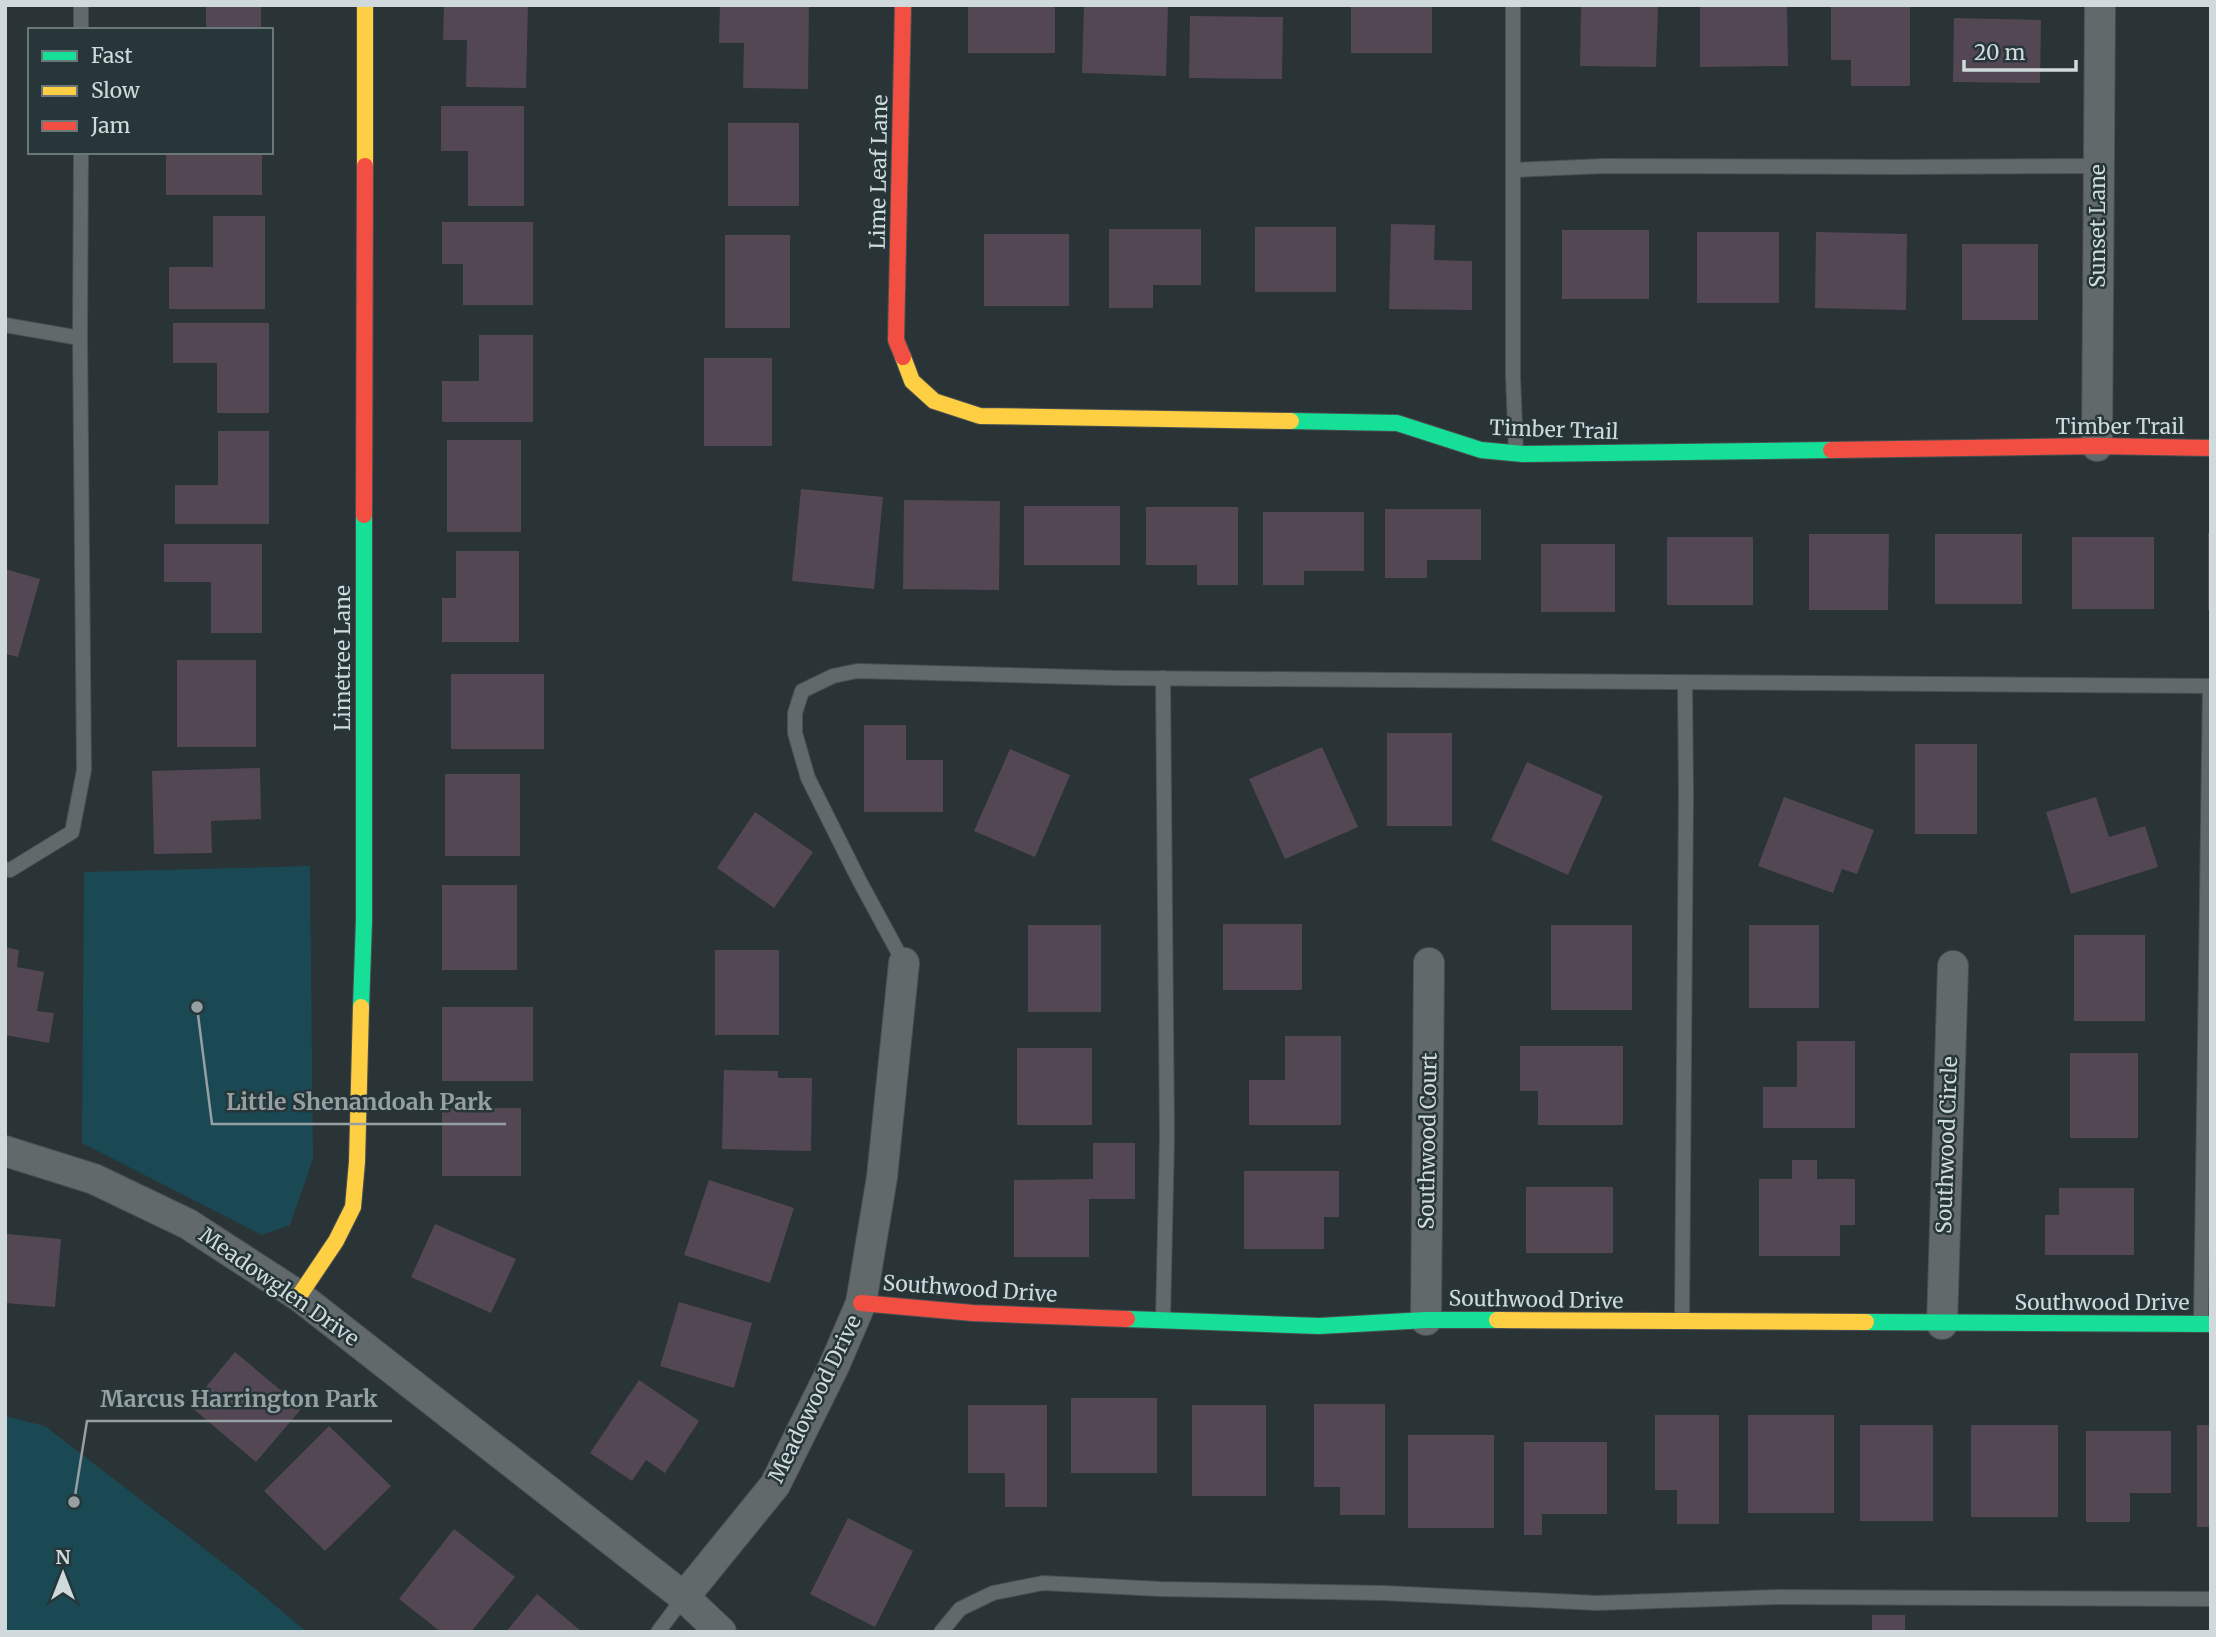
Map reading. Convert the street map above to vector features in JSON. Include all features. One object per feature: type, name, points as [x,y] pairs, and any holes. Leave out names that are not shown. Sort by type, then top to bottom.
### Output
[{"type":"street","name":"Limetree Lane","points":[[299,1296],[336,1241],[353,1207],[357,1163],[364,920],[365,5]]},
{"type":"street","name":"Lime Leaf Lane","points":[[896,340],[903,5]]},
{"type":"street","name":"Sunset Lane","points":[[2097,446],[2100,5]]},
{"type":"street","name":"Timber Trail","points":[[896,340],[912,382],[934,401],[980,416],[1397,423],[1481,450],[1516,454],[2097,446],[2211,448]]},
{"type":"street","name":"Meadowood Drive","points":[[684,1597],[775,1485],[834,1366],[861,1303],[881,1177],[904,963]]},
{"type":"street","name":"Southwood Court","points":[[1426,1320],[1429,963]]},
{"type":"street","name":"Southwood Circle","points":[[1942,1324],[1953,966]]},
{"type":"street","name":"Meadowglen Drive","points":[[5,1151],[94,1179],[188,1224],[299,1296],[684,1597],[721,1632]]},
{"type":"street","name":"Southwood Drive","points":[[861,1303],[973,1313],[1319,1326],[1426,1320],[2206,1324]]},
{"type":"lane","points":[[81,5],[81,28]]},
{"type":"lane","points":[[1513,5],[1513,376],[1516,454]]},
{"type":"lane","points":[[5,869],[10,870],[72,832],[84,770],[80,338],[82,154]]},
{"type":"lane","points":[[1513,170],[1604,166],[2099,166]]},
{"type":"lane","points":[[5,325],[80,338]]},
{"type":"lane","points":[[904,963],[808,778],[795,733],[795,713],[802,691],[834,676],[857,671],[1163,678],[2211,687],[2206,1324]]},
{"type":"lane","points":[[1163,678],[1167,1137],[1163,1320]]},
{"type":"lane","points":[[1682,1322],[1685,682]]},
{"type":"lane","points":[[941,1632],[960,1609],[993,1593],[1043,1583],[1160,1589],[1383,1593],[1597,1603],[1777,1597],[2211,1599]]},
{"type":"lane","points":[[658,1632],[684,1597]]},
{"type":"shaded area","points":[[310,866],[313,1159],[290,1225],[262,1235],[82,1143],[84,872]]},
{"type":"shaded area","points":[[5,1416],[45,1426],[241,1577],[307,1632],[5,1632]]},
{"type":"building","points":[[206,5],[261,5],[261,28],[206,28]]},
{"type":"building","points":[[444,5],[528,5],[526,88],[466,87],[467,40],[443,40]]},
{"type":"building","points":[[720,5],[809,5],[808,89],[743,88],[744,43],[719,43]]},
{"type":"building","points":[[968,5],[1055,5],[1055,53],[968,53]]},
{"type":"building","points":[[1084,5],[1168,5],[1166,76],[1082,73]]},
{"type":"building","points":[[1351,5],[1432,5],[1432,53],[1351,53]]},
{"type":"building","points":[[1581,5],[1658,5],[1656,67],[1580,66]]},
{"type":"building","points":[[1700,5],[1787,5],[1788,66],[1700,67]]},
{"type":"building","points":[[1831,5],[1910,5],[1910,86],[1851,86],[1851,60],[1831,60]]},
{"type":"building","points":[[1190,16],[1283,17],[1282,79],[1189,78]]},
{"type":"building","points":[[1954,18],[2041,20],[2040,83],[1953,82]]},
{"type":"building","points":[[441,106],[524,106],[524,206],[468,206],[468,151],[441,151]]},
{"type":"building","points":[[728,123],[799,123],[799,206],[728,206]]},
{"type":"building","points":[[166,154],[262,154],[262,195],[166,195]]},
{"type":"building","points":[[213,216],[265,216],[265,309],[169,309],[169,267],[213,267]]},
{"type":"building","points":[[442,222],[533,222],[533,305],[463,305],[463,264],[442,264]]},
{"type":"building","points":[[1391,224],[1435,225],[1434,260],[1472,261],[1472,310],[1389,309]]},
{"type":"building","points":[[1255,227],[1336,227],[1336,292],[1255,292]]},
{"type":"building","points":[[1109,229],[1201,229],[1201,285],[1153,285],[1153,308],[1109,308]]},
{"type":"building","points":[[1562,230],[1649,230],[1649,299],[1562,299]]},
{"type":"building","points":[[1697,232],[1779,232],[1779,303],[1697,303]]},
{"type":"building","points":[[1816,232],[1907,234],[1906,310],[1815,308]]},
{"type":"building","points":[[984,234],[1069,234],[1069,306],[984,306]]},
{"type":"building","points":[[725,235],[790,235],[790,328],[725,328]]},
{"type":"building","points":[[1962,244],[2038,244],[2038,320],[1962,320]]},
{"type":"building","points":[[173,323],[269,323],[269,413],[217,413],[217,363],[173,363]]},
{"type":"building","points":[[479,335],[533,335],[533,422],[442,422],[442,381],[479,381]]},
{"type":"building","points":[[704,358],[772,358],[772,446],[704,446]]},
{"type":"building","points":[[218,431],[269,431],[269,524],[175,524],[175,485],[218,485]]},
{"type":"building","points":[[447,440],[521,440],[521,532],[447,532]]},
{"type":"building","points":[[801,489],[883,497],[874,589],[792,581]]},
{"type":"building","points":[[904,500],[1000,501],[999,590],[903,589]]},
{"type":"building","points":[[1024,506],[1120,506],[1120,565],[1024,565]]},
{"type":"building","points":[[1146,507],[1238,507],[1238,585],[1197,585],[1197,565],[1146,565]]},
{"type":"building","points":[[1385,509],[1481,509],[1481,560],[1427,560],[1427,578],[1385,578]]},
{"type":"building","points":[[1263,512],[1364,512],[1364,571],[1304,571],[1304,585],[1263,585]]},
{"type":"building","points":[[2208,533],[2211,533],[2211,610],[2208,610]]},
{"type":"building","points":[[1809,534],[1889,534],[1888,610],[1809,610]]},
{"type":"building","points":[[1935,534],[2022,534],[2022,604],[1935,604]]},
{"type":"building","points":[[1667,537],[1753,537],[1753,605],[1667,605]]},
{"type":"building","points":[[2072,537],[2154,537],[2154,609],[2072,609]]},
{"type":"building","points":[[164,544],[262,544],[262,633],[211,633],[211,582],[164,582]]},
{"type":"building","points":[[1541,544],[1615,544],[1615,612],[1541,612]]},
{"type":"building","points":[[456,551],[519,551],[519,642],[442,642],[442,598],[456,598]]},
{"type":"building","points":[[5,569],[40,579],[18,657],[5,654]]},
{"type":"building","points":[[177,660],[256,660],[256,747],[177,747]]},
{"type":"building","points":[[451,674],[544,674],[544,749],[451,749]]},
{"type":"building","points":[[864,725],[906,725],[906,760],[943,760],[943,812],[864,812]]},
{"type":"building","points":[[1387,733],[1452,733],[1452,826],[1387,826]]},
{"type":"building","points":[[1915,744],[1977,744],[1977,834],[1915,834]]},
{"type":"building","points":[[1322,747],[1358,827],[1285,859],[1249,779]]},
{"type":"building","points":[[1010,749],[1070,775],[1035,857],[974,831]]},
{"type":"building","points":[[1527,762],[1603,796],[1568,875],[1491,840]]},
{"type":"building","points":[[260,768],[261,819],[211,821],[212,853],[154,854],[152,771]]},
{"type":"building","points":[[445,774],[520,774],[520,856],[445,856]]},
{"type":"building","points":[[1784,797],[1874,830],[1857,874],[1842,869],[1833,893],[1758,866]]},
{"type":"building","points":[[2096,797],[2109,837],[2145,826],[2158,867],[2071,894],[2046,812]]},
{"type":"building","points":[[755,812],[813,852],[774,908],[717,868]]},
{"type":"building","points":[[442,885],[517,885],[517,970],[442,970]]},
{"type":"building","points":[[1223,924],[1302,924],[1302,990],[1223,990]]},
{"type":"building","points":[[1028,925],[1101,925],[1101,1012],[1028,1012]]},
{"type":"building","points":[[1551,925],[1632,925],[1632,1010],[1551,1010]]},
{"type":"building","points":[[1749,925],[1819,925],[1819,1008],[1749,1008]]},
{"type":"building","points":[[2074,935],[2145,935],[2145,1021],[2074,1021]]},
{"type":"building","points":[[5,947],[19,950],[17,967],[44,972],[37,1011],[54,1013],[49,1043],[5,1035]]},
{"type":"building","points":[[715,950],[779,950],[779,1035],[715,1035]]},
{"type":"building","points":[[442,1007],[533,1007],[533,1081],[442,1081]]},
{"type":"building","points":[[1285,1036],[1341,1036],[1341,1125],[1249,1125],[1249,1080],[1285,1080]]},
{"type":"building","points":[[1797,1041],[1855,1041],[1855,1128],[1763,1128],[1763,1087],[1797,1087]]},
{"type":"building","points":[[1520,1046],[1623,1046],[1623,1125],[1538,1125],[1538,1091],[1520,1091]]},
{"type":"building","points":[[1017,1048],[1092,1048],[1092,1125],[1017,1125]]},
{"type":"building","points":[[2070,1053],[2138,1053],[2138,1138],[2070,1138]]},
{"type":"building","points":[[724,1070],[778,1071],[778,1078],[812,1078],[811,1151],[722,1149]]},
{"type":"building","points":[[442,1108],[521,1108],[521,1176],[442,1176]]},
{"type":"building","points":[[1093,1143],[1135,1143],[1135,1199],[1089,1199],[1089,1257],[1014,1257],[1014,1180],[1093,1179]]},
{"type":"building","points":[[1792,1160],[1817,1160],[1817,1179],[1855,1179],[1855,1225],[1840,1225],[1840,1256],[1759,1256],[1759,1179],[1792,1179]]},
{"type":"building","points":[[1244,1171],[1339,1171],[1339,1217],[1324,1217],[1324,1249],[1244,1249]]},
{"type":"building","points":[[709,1180],[794,1208],[770,1283],[684,1255]]},
{"type":"building","points":[[1526,1187],[1613,1187],[1613,1253],[1526,1253]]},
{"type":"building","points":[[2059,1188],[2134,1188],[2134,1255],[2045,1255],[2045,1215],[2059,1215]]},
{"type":"building","points":[[435,1224],[516,1259],[491,1313],[411,1277]]},
{"type":"building","points":[[7,1234],[61,1239],[55,1307],[5,1303]]},
{"type":"building","points":[[679,1302],[752,1323],[734,1388],[660,1366]]},
{"type":"building","points":[[235,1352],[302,1408],[256,1462],[190,1406]]},
{"type":"building","points":[[639,1380],[699,1421],[665,1473],[646,1460],[632,1481],[590,1453]]},
{"type":"building","points":[[1071,1398],[1157,1398],[1157,1473],[1071,1473]]},
{"type":"building","points":[[1314,1404],[1385,1404],[1385,1515],[1340,1515],[1340,1487],[1314,1487]]},
{"type":"building","points":[[968,1405],[1047,1405],[1047,1507],[1005,1507],[1005,1473],[968,1473]]},
{"type":"building","points":[[1192,1405],[1266,1405],[1266,1496],[1192,1496]]},
{"type":"building","points":[[1655,1415],[1719,1415],[1719,1524],[1677,1524],[1677,1490],[1655,1490]]},
{"type":"building","points":[[1748,1415],[1834,1415],[1834,1513],[1748,1513]]},
{"type":"building","points":[[1860,1425],[1933,1425],[1933,1521],[1860,1521]]},
{"type":"building","points":[[1971,1425],[2058,1425],[2058,1517],[1971,1517]]},
{"type":"building","points":[[2197,1425],[2211,1425],[2211,1527],[2197,1527]]},
{"type":"building","points":[[329,1426],[391,1486],[325,1551],[264,1491]]},
{"type":"building","points":[[2086,1431],[2171,1431],[2171,1493],[2130,1493],[2130,1522],[2086,1522]]},
{"type":"building","points":[[1408,1435],[1494,1435],[1494,1528],[1408,1528]]},
{"type":"building","points":[[1524,1442],[1607,1442],[1607,1514],[1542,1514],[1542,1535],[1524,1535]]},
{"type":"building","points":[[848,1518],[913,1551],[875,1627],[810,1594]]},
{"type":"building","points":[[454,1529],[515,1577],[471,1632],[441,1632],[399,1599]]},
{"type":"building","points":[[537,1594],[582,1632],[506,1632]]},
{"type":"building","points":[[1872,1615],[1905,1615],[1905,1632],[1872,1632]]},
{"type":"traffic: fast","points":[[1291,421],[1397,423],[1481,450],[1523,454],[1831,450]]},
{"type":"traffic: fast","points":[[361,1007],[364,920],[364,515]]},
{"type":"traffic: fast","points":[[1127,1319],[1319,1326],[1426,1320],[1497,1320]]},
{"type":"traffic: fast","points":[[1866,1322],[2211,1324]]},
{"type":"traffic: slow","points":[[365,5],[365,166]]},
{"type":"traffic: slow","points":[[903,357],[912,381],[934,401],[980,416],[1291,421]]},
{"type":"traffic: slow","points":[[299,1296],[336,1241],[353,1207],[357,1162],[361,1007]]},
{"type":"traffic: slow","points":[[1497,1320],[1866,1322]]},
{"type":"traffic: jam","points":[[903,5],[896,340],[903,357]]},
{"type":"traffic: jam","points":[[364,515],[365,166]]},
{"type":"traffic: jam","points":[[1831,450],[2097,446],[2211,448]]},
{"type":"traffic: jam","points":[[861,1303],[973,1313],[1127,1319]]},
{"type":"place","name":"Little Shenandoah Park","points":[[197,1007]]},
{"type":"place","name":"Marcus Harrington Park","points":[[74,1502]]}]
